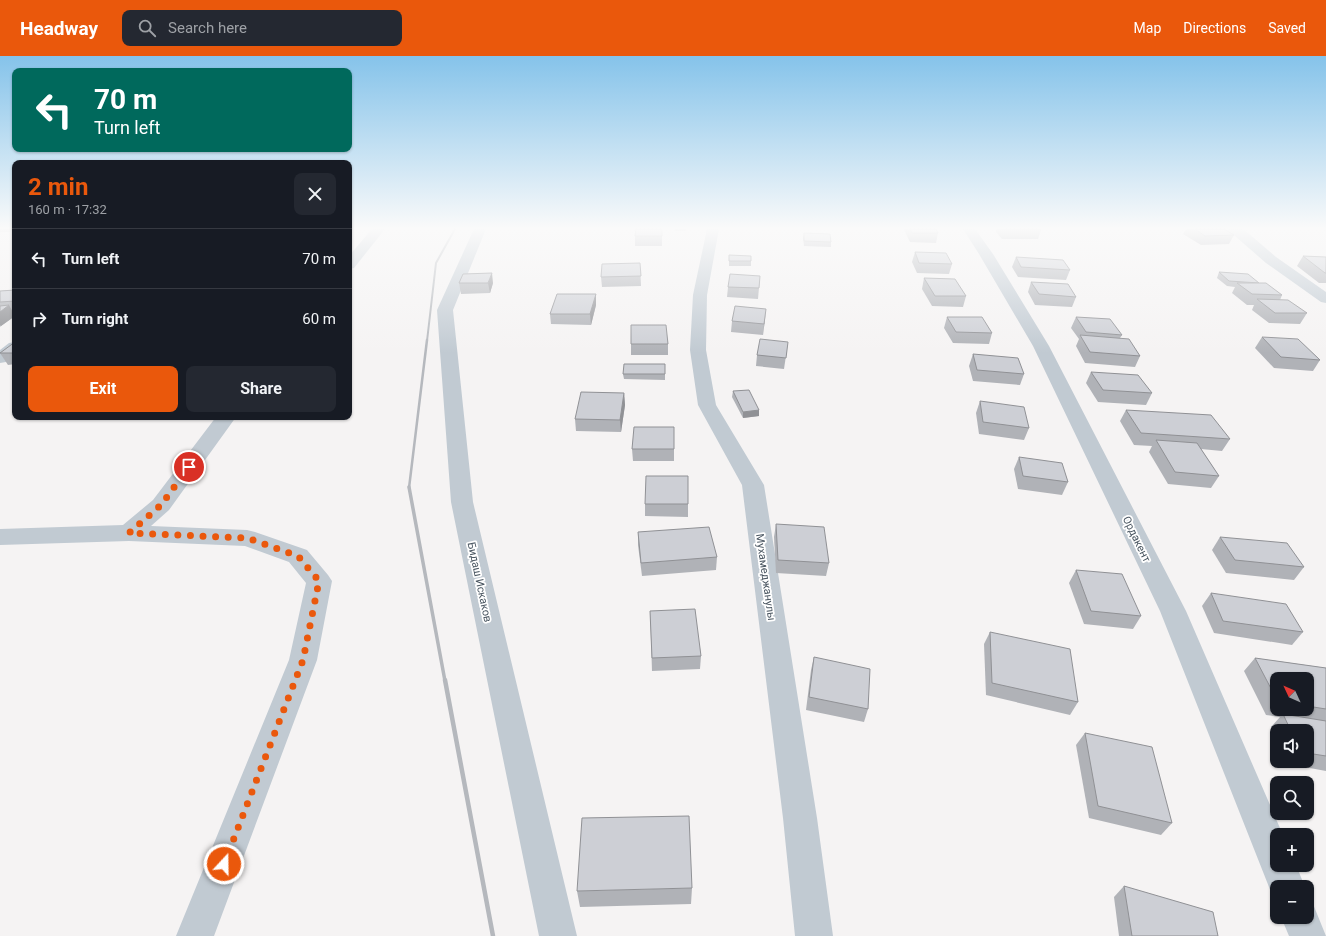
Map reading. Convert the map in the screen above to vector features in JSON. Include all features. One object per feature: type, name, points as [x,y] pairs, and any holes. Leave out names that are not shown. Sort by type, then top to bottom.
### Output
[{"type":"street","name":"Бидаш Искаков","points":[[462,270],[446,310],[462,502],[558,936]]},
{"type":"street","name":"Мухамеджанулы","points":[[705,270],[700,295],[698,350],[707,405],[753,485],[814,936]]},
{"type":"street","name":"Ордакент","points":[[996,270],[1041,346],[1173,610],[1270,845]]},
{"type":"street","points":[[1285,270],[1326,299]]},
{"type":"street","points":[[0,358],[12,349]]},
{"type":"street","points":[[129,533],[161,505],[224,420]]},
{"type":"street","points":[[0,537],[129,533],[247,538],[298,556],[319,581],[303,660],[195,936]]},
{"type":"street","points":[[1303,924],[1308,936]]},
{"type":"building","points":[[602,270],[641,270],[641,276],[601,277]]},
{"type":"building","points":[[1219,272],[1248,274],[1259,283],[1229,281]]},
{"type":"building","points":[[492,273],[488,283],[459,283],[463,274]]},
{"type":"building","points":[[730,274],[760,276],[759,288],[728,287]]},
{"type":"building","points":[[924,278],[955,279],[966,296],[935,296]]},
{"type":"building","points":[[1031,282],[1068,284],[1076,297],[1039,294]]},
{"type":"building","points":[[1237,283],[1266,283],[1282,295],[1252,294]]},
{"type":"building","points":[[12,290],[12,301],[0,302],[0,291]]},
{"type":"building","points":[[557,294],[596,294],[590,314],[550,314]]},
{"type":"building","points":[[1257,299],[1288,300],[1307,313],[1275,313]]},
{"type":"building","points":[[9,305],[0,312],[0,306]]},
{"type":"building","points":[[735,306],[766,309],[764,324],[732,321]]},
{"type":"building","points":[[947,317],[982,317],[992,333],[956,332]]},
{"type":"building","points":[[1076,317],[1110,319],[1122,335],[1086,332]]},
{"type":"building","points":[[631,325],[666,325],[668,344],[631,344]]},
{"type":"building","points":[[1080,335],[1129,339],[1140,356],[1090,352]]},
{"type":"building","points":[[1262,337],[1298,339],[1320,360],[1281,357]]},
{"type":"building","points":[[760,339],[788,342],[786,358],[757,355]]},
{"type":"building","points":[[12,344],[12,353],[0,353]]},
{"type":"building","points":[[973,354],[1018,358],[1024,374],[977,370]]},
{"type":"building","points":[[624,364],[665,364],[665,374],[623,374]]},
{"type":"building","points":[[1091,372],[1138,375],[1152,393],[1103,390]]},
{"type":"building","points":[[749,390],[759,410],[743,412],[733,391]]},
{"type":"building","points":[[581,392],[624,393],[620,420],[575,419]]},
{"type":"building","points":[[980,401],[1024,407],[1029,428],[983,422]]},
{"type":"building","points":[[1126,410],[1211,415],[1230,439],[1141,433]]},
{"type":"building","points":[[634,427],[674,427],[674,449],[632,449]]},
{"type":"building","points":[[1156,440],[1197,443],[1219,476],[1175,472]]},
{"type":"building","points":[[1019,457],[1062,463],[1068,482],[1023,476]]},
{"type":"building","points":[[646,476],[688,476],[688,504],[645,504]]},
{"type":"building","points":[[776,524],[824,527],[829,563],[778,560]]},
{"type":"building","points":[[709,527],[717,557],[641,563],[638,532]]},
{"type":"building","points":[[1220,537],[1287,543],[1304,567],[1235,560]]},
{"type":"building","points":[[1076,570],[1122,574],[1141,616],[1091,611]]},
{"type":"building","points":[[1211,593],[1286,604],[1303,632],[1223,621]]},
{"type":"building","points":[[695,609],[701,656],[652,658],[650,611]]},
{"type":"building","points":[[990,632],[1070,649],[1078,702],[992,683]]},
{"type":"building","points":[[814,657],[870,669],[868,709],[809,697]]},
{"type":"building","points":[[1255,658],[1326,668],[1326,709],[1314,707],[1314,672],[1270,672],[1270,687]]},
{"type":"building","points":[[1284,716],[1295,716],[1326,721],[1326,756],[1314,754],[1314,724],[1288,724]]},
{"type":"building","points":[[1085,733],[1152,747],[1172,823],[1098,806]]},
{"type":"building","points":[[689,816],[692,888],[577,891],[582,818]]},
{"type":"building","points":[[1124,886],[1213,912],[1218,936],[1132,936]]},
{"type":"railway","points":[[427,341],[435,270]]},
{"type":"railway","points":[[409,487],[427,340]]},
{"type":"railway","points":[[409,487],[445,681]]},
{"type":"railway","points":[[445,680],[493,936]]},
{"type":"route","points":[[189,467],[161,505],[129,533],[166,536],[247,538],[298,556],[319,581],[303,660],[224,864]]}]
